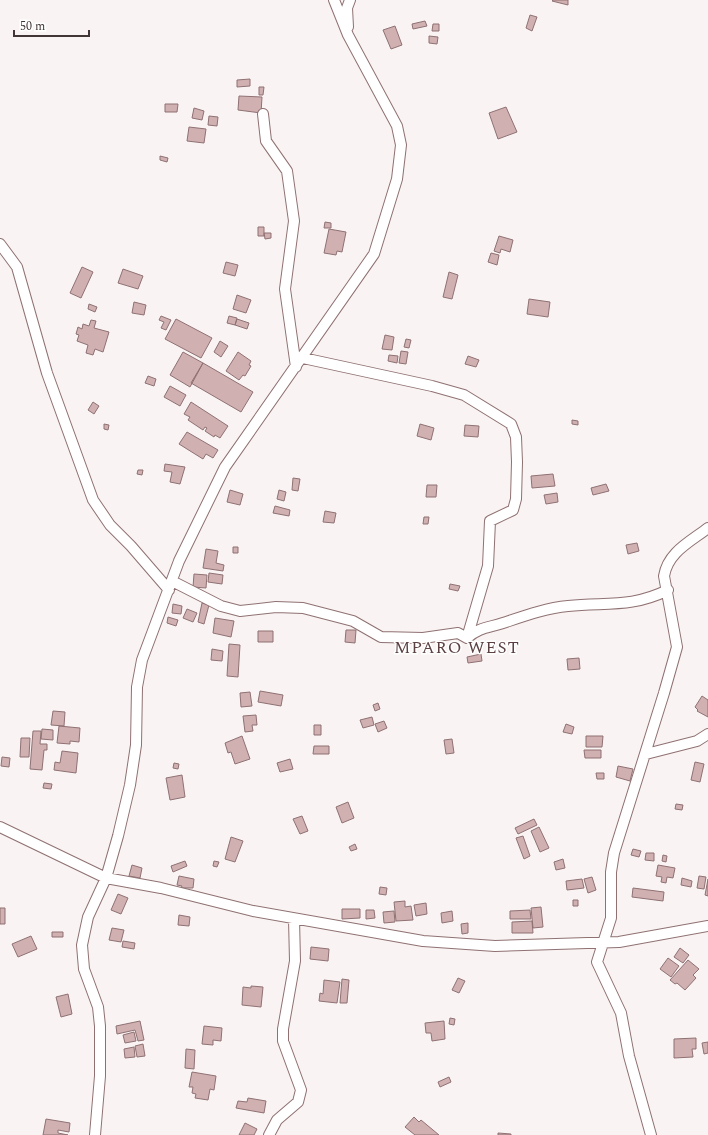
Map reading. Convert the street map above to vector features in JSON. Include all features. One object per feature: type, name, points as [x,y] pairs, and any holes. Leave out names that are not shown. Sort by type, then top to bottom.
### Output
[{"type":"street","points":[[95,1135],[100,1076],[100,1026],[98,1007],[84,969],[82,945],[88,917],[106,878],[130,785],[136,745],[136,687],[138,674],[179,561],[225,467],[303,358],[374,254],[397,179],[401,145],[397,126],[348,35],[334,0]]},
{"type":"street","points":[[348,35],[347,8],[350,0]]},
{"type":"street","points":[[263,114],[266,141],[287,172],[294,221],[284,289],[296,367]]},
{"type":"street","points":[[0,244],[17,267],[47,373],[94,500],[110,525],[170,586],[221,606],[240,611],[276,607],[303,608],[353,621],[381,637],[423,638],[458,633],[467,638]]},
{"type":"street","points":[[303,358],[432,386],[464,395],[511,424],[516,437],[516,499],[513,510],[490,521],[488,566],[467,638]]},
{"type":"street","points":[[650,1135],[629,1056],[621,1013],[597,962],[611,918],[611,872],[614,853],[646,754],[677,648],[668,590],[664,576],[666,565],[671,556],[708,528]]},
{"type":"street","points":[[467,638],[478,629],[494,626],[550,609],[567,606],[641,601],[668,590]]},
{"type":"street","points":[[646,754],[697,741],[708,734]]},
{"type":"street","points":[[0,827],[106,878],[161,888],[253,911],[423,941],[495,946],[619,942],[708,926]]},
{"type":"street","points":[[269,1135],[277,1120],[298,1102],[301,1090],[286,1053],[283,1029],[295,961],[294,919]]},
{"type":"building","points":[[553,0],[568,0],[568,5],[552,1]]},
{"type":"building","points":[[530,15],[537,17],[532,31],[526,28]]},
{"type":"building","points":[[425,21],[427,26],[413,29],[412,24]]},
{"type":"building","points":[[433,24],[439,24],[439,31],[432,31]]},
{"type":"building","points":[[395,26],[402,45],[391,49],[383,30]]},
{"type":"building","points":[[429,36],[438,37],[437,44],[429,43]]},
{"type":"building","points":[[250,79],[250,86],[237,87],[237,80]]},
{"type":"building","points":[[259,87],[264,87],[263,95],[259,95]]},
{"type":"building","points":[[239,96],[262,97],[261,113],[238,110]]},
{"type":"building","points":[[165,104],[178,104],[177,112],[165,112]]},
{"type":"building","points":[[506,107],[517,132],[498,139],[489,113]]},
{"type":"building","points":[[194,108],[204,111],[202,120],[192,118]]},
{"type":"building","points":[[209,116],[218,117],[217,126],[208,125]]},
{"type":"building","points":[[189,127],[206,129],[204,143],[187,141]]},
{"type":"building","points":[[160,156],[168,158],[167,162],[160,160]]},
{"type":"building","points":[[325,222],[331,223],[331,228],[324,228]]},
{"type":"building","points":[[258,227],[264,227],[264,236],[258,236]]},
{"type":"building","points":[[329,229],[346,232],[342,252],[337,251],[336,255],[324,253]]},
{"type":"building","points":[[264,233],[271,233],[271,238],[265,239]]},
{"type":"building","points":[[499,236],[513,240],[510,252],[501,249],[500,253],[494,251]]},
{"type":"building","points":[[491,253],[499,255],[497,265],[488,262]]},
{"type":"building","points":[[226,262],[238,265],[235,276],[223,273]]},
{"type":"building","points":[[82,267],[93,272],[81,298],[70,293]]},
{"type":"building","points":[[123,269],[143,276],[138,289],[118,283]]},
{"type":"building","points":[[449,272],[458,275],[452,299],[443,297]]},
{"type":"building","points":[[237,295],[251,300],[246,313],[233,309]]},
{"type":"building","points":[[529,299],[550,302],[548,317],[527,314]]},
{"type":"building","points":[[134,302],[146,305],[144,315],[132,313]]},
{"type":"building","points":[[89,304],[97,307],[95,312],[88,309]]},
{"type":"building","points":[[161,316],[171,320],[166,330],[161,328],[164,322],[159,320]]},
{"type":"building","points":[[229,316],[237,318],[235,325],[227,323]]},
{"type":"building","points":[[176,319],[212,338],[201,358],[165,339]]},
{"type":"building","points":[[237,319],[249,323],[247,329],[235,325]]},
{"type":"building","points":[[91,320],[96,321],[94,328],[109,332],[103,352],[95,349],[93,355],[86,353],[88,345],[77,341],[79,335],[76,334],[78,327],[82,329],[83,324],[89,326]]},
{"type":"building","points":[[385,335],[394,337],[392,350],[382,349]]},
{"type":"building","points":[[406,339],[411,340],[409,348],[404,347]]},
{"type":"building","points":[[220,341],[228,346],[221,357],[214,352]]},
{"type":"building","points":[[401,351],[408,352],[406,364],[399,363]]},
{"type":"building","points":[[183,352],[203,363],[190,387],[170,375]]},
{"type":"building","points":[[238,352],[251,361],[249,365],[251,366],[245,376],[243,375],[239,380],[226,371]]},
{"type":"building","points":[[389,355],[398,356],[397,363],[388,361]]},
{"type":"building","points":[[468,356],[479,360],[476,367],[465,364]]},
{"type":"building","points":[[203,363],[253,392],[241,412],[191,383]]},
{"type":"building","points":[[148,376],[156,379],[154,386],[145,383]]},
{"type":"building","points":[[170,386],[186,395],[180,406],[164,397]]},
{"type":"building","points":[[93,402],[99,406],[94,414],[88,410]]},
{"type":"building","points":[[191,402],[228,426],[220,438],[215,435],[214,437],[205,431],[207,428],[205,427],[203,430],[188,420],[190,417],[184,414]]},
{"type":"building","points":[[572,420],[578,421],[578,425],[572,424]]},
{"type":"building","points":[[104,424],[109,425],[108,430],[104,429]]},
{"type":"building","points":[[420,424],[434,428],[431,440],[417,436]]},
{"type":"building","points":[[465,425],[479,426],[478,437],[464,436]]},
{"type":"building","points":[[187,432],[218,450],[213,458],[206,454],[203,459],[179,444]]},
{"type":"building","points":[[165,464],[185,467],[180,484],[170,482],[172,472],[164,471]]},
{"type":"building","points":[[138,470],[143,470],[142,475],[137,474]]},
{"type":"building","points":[[553,474],[555,486],[532,488],[531,476]]},
{"type":"building","points":[[293,478],[300,479],[298,491],[292,490]]},
{"type":"building","points":[[606,484],[609,491],[593,495],[591,488]]},
{"type":"building","points":[[427,485],[437,485],[436,497],[426,497]]},
{"type":"building","points":[[230,490],[243,494],[240,505],[227,502]]},
{"type":"building","points":[[279,490],[286,492],[284,501],[277,499]]},
{"type":"building","points":[[557,493],[558,502],[546,504],[544,495]]},
{"type":"building","points":[[275,506],[290,510],[289,516],[273,513]]},
{"type":"building","points":[[325,511],[336,513],[334,523],[323,522]]},
{"type":"building","points":[[424,517],[429,517],[428,524],[423,524]]},
{"type":"building","points":[[637,543],[639,551],[628,554],[626,545]]},
{"type":"building","points":[[233,547],[238,547],[238,553],[233,553]]},
{"type":"building","points":[[206,549],[218,551],[216,563],[224,565],[223,571],[203,568]]},
{"type":"building","points":[[209,573],[223,575],[222,584],[208,582]]},
{"type":"building","points":[[194,574],[207,575],[206,588],[193,587]]},
{"type":"building","points":[[450,584],[460,586],[458,591],[449,589]]},
{"type":"building","points":[[202,603],[209,605],[204,624],[198,622]]},
{"type":"building","points":[[173,604],[182,606],[181,614],[172,613]]},
{"type":"building","points":[[187,609],[197,613],[193,622],[183,618]]},
{"type":"building","points":[[168,617],[178,620],[176,626],[167,623]]},
{"type":"building","points":[[215,618],[234,621],[231,637],[213,633]]},
{"type":"building","points":[[346,630],[356,630],[355,643],[345,642]]},
{"type":"building","points":[[258,631],[273,631],[273,642],[258,642]]},
{"type":"building","points":[[229,644],[240,645],[238,677],[227,676]]},
{"type":"building","points":[[212,649],[223,651],[222,661],[211,660]]},
{"type":"building","points":[[481,654],[482,661],[468,663],[467,657]]},
{"type":"building","points":[[579,658],[580,669],[568,670],[567,659]]},
{"type":"building","points":[[260,691],[283,695],[281,706],[258,702]]},
{"type":"building","points":[[250,692],[252,706],[241,707],[240,693]]},
{"type":"building","points":[[702,696],[708,700],[708,717],[697,711],[698,710],[695,707]]},
{"type":"building","points":[[378,703],[380,709],[375,711],[373,705]]},
{"type":"building","points":[[53,711],[65,712],[64,726],[51,725]]},
{"type":"building","points":[[256,715],[257,725],[252,725],[253,731],[245,732],[243,716]]},
{"type":"building","points":[[372,717],[374,725],[363,728],[360,720]]},
{"type":"building","points":[[384,721],[387,728],[378,732],[375,724]]},
{"type":"building","points":[[566,724],[574,727],[572,734],[563,732]]},
{"type":"building","points":[[314,725],[321,725],[321,735],[314,735]]},
{"type":"building","points":[[59,726],[80,728],[79,742],[70,741],[70,744],[57,743]]},
{"type":"building","points":[[42,729],[53,730],[53,740],[41,739]]},
{"type":"building","points":[[33,731],[41,731],[40,744],[47,744],[47,750],[44,750],[42,770],[30,769]]},
{"type":"building","points":[[242,736],[250,759],[235,764],[231,752],[228,753],[225,743]]},
{"type":"building","points":[[586,736],[603,736],[602,747],[586,747]]},
{"type":"building","points":[[21,738],[30,738],[29,757],[20,757]]},
{"type":"building","points":[[452,739],[454,753],[446,754],[444,740]]},
{"type":"building","points":[[314,746],[329,746],[329,754],[313,754]]},
{"type":"building","points":[[584,750],[601,750],[601,758],[585,758]]},
{"type":"building","points":[[62,751],[78,753],[76,773],[54,770],[55,762],[60,763]]},
{"type":"building","points":[[2,757],[10,758],[9,767],[1,766]]},
{"type":"building","points":[[290,759],[293,769],[280,772],[277,763]]},
{"type":"building","points":[[695,762],[704,764],[700,782],[691,780]]},
{"type":"building","points":[[174,763],[179,764],[178,769],[173,768]]},
{"type":"building","points":[[618,766],[633,769],[630,781],[616,777]]},
{"type":"building","points":[[596,773],[604,773],[604,779],[597,779]]},
{"type":"building","points":[[182,775],[185,797],[170,800],[166,778]]},
{"type":"building","points":[[44,783],[52,784],[51,789],[43,788]]},
{"type":"building","points":[[348,802],[354,818],[342,823],[336,807]]},
{"type":"building","points":[[676,804],[683,805],[682,810],[675,809]]},
{"type":"building","points":[[302,816],[308,831],[300,834],[293,819]]},
{"type":"building","points":[[534,819],[537,825],[518,834],[515,828]]},
{"type":"building","points":[[539,827],[549,848],[540,852],[531,831]]},
{"type":"building","points":[[523,836],[530,856],[524,859],[516,838]]},
{"type":"building","points":[[231,837],[243,841],[235,862],[225,859]]},
{"type":"building","points":[[355,844],[357,849],[351,851],[349,847]]},
{"type":"building","points":[[633,849],[641,851],[639,857],[631,855]]},
{"type":"building","points":[[646,853],[654,853],[654,861],[645,860]]},
{"type":"building","points":[[663,855],[667,856],[666,862],[662,861]]},
{"type":"building","points":[[563,859],[565,868],[556,870],[554,862]]},
{"type":"building","points":[[185,861],[187,866],[173,872],[171,866]]},
{"type":"building","points":[[214,861],[219,862],[217,867],[213,866]]},
{"type":"building","points":[[132,865],[142,868],[140,878],[129,876]]},
{"type":"building","points":[[658,865],[675,868],[673,878],[667,877],[666,883],[661,882],[662,877],[656,876]]},
{"type":"building","points":[[179,876],[194,879],[193,888],[181,888],[182,886],[177,885]]},
{"type":"building","points":[[699,876],[706,877],[704,889],[697,888]]},
{"type":"building","points":[[592,877],[596,890],[588,893],[584,879]]},
{"type":"building","points":[[682,878],[692,881],[691,887],[681,885]]},
{"type":"building","points":[[582,879],[584,888],[567,890],[566,881]]},
{"type":"building","points":[[708,879],[708,896],[705,895]]},
{"type":"building","points":[[380,887],[387,888],[386,895],[379,894]]},
{"type":"building","points":[[633,888],[664,892],[663,901],[632,897]]},
{"type":"building","points":[[118,894],[128,898],[121,914],[111,910]]},
{"type":"building","points":[[573,900],[578,900],[578,906],[573,906]]},
{"type":"building","points":[[405,901],[405,907],[411,906],[413,920],[396,921],[394,902]]},
{"type":"building","points":[[426,903],[427,914],[416,916],[414,905]]},
{"type":"building","points":[[541,907],[543,927],[533,928],[531,908]]},
{"type":"building","points":[[0,908],[5,908],[5,924],[0,924]]},
{"type":"building","points":[[342,909],[360,909],[360,918],[342,919]]},
{"type":"building","points":[[366,910],[374,910],[375,918],[366,919]]},
{"type":"building","points":[[530,910],[531,919],[510,919],[510,911]]},
{"type":"building","points":[[394,911],[395,922],[384,923],[383,912]]},
{"type":"building","points":[[452,911],[453,921],[442,923],[441,913]]},
{"type":"building","points":[[179,915],[190,917],[189,926],[178,925]]},
{"type":"building","points":[[532,921],[533,933],[512,933],[512,922]]},
{"type":"building","points":[[468,923],[468,933],[462,934],[461,924]]},
{"type":"building","points":[[112,928],[124,930],[121,942],[109,940]]},
{"type":"building","points":[[52,932],[63,932],[63,937],[52,937]]},
{"type":"building","points":[[31,936],[37,949],[18,957],[12,944]]},
{"type":"building","points":[[123,941],[135,943],[134,949],[122,947]]},
{"type":"building","points":[[311,947],[329,949],[328,961],[310,959]]},
{"type":"building","points":[[680,948],[689,955],[683,963],[674,957]]},
{"type":"building","points":[[668,958],[679,966],[671,977],[660,969]]},
{"type":"building","points":[[688,960],[699,969],[693,975],[696,978],[685,990],[677,983],[675,984],[670,980]]},
{"type":"building","points":[[458,978],[465,981],[459,993],[452,990]]},
{"type":"building","points":[[342,979],[349,980],[347,1003],[340,1003]]},
{"type":"building","points":[[324,980],[340,982],[337,1003],[319,1001],[320,993],[323,994]]},
{"type":"building","points":[[251,986],[263,987],[261,1007],[242,1005],[243,987],[251,988]]},
{"type":"building","points":[[68,994],[72,1014],[61,1017],[56,997]]},
{"type":"building","points":[[450,1018],[455,1019],[454,1025],[449,1024]]},
{"type":"building","points":[[140,1021],[144,1040],[138,1041],[135,1030],[117,1034],[116,1026]]},
{"type":"building","points":[[444,1021],[445,1039],[432,1041],[431,1033],[426,1033],[425,1023]]},
{"type":"building","points":[[204,1026],[222,1028],[221,1041],[213,1040],[213,1045],[202,1044]]},
{"type":"building","points":[[134,1032],[136,1041],[125,1043],[123,1035]]},
{"type":"building","points":[[696,1038],[696,1049],[692,1049],[693,1057],[674,1058],[674,1039]]},
{"type":"building","points":[[708,1042],[708,1053],[704,1054],[702,1043]]},
{"type":"building","points":[[143,1044],[145,1056],[137,1057],[135,1046]]},
{"type":"building","points":[[134,1047],[135,1057],[125,1058],[124,1049]]},
{"type":"building","points":[[186,1049],[195,1050],[194,1069],[185,1068]]},
{"type":"building","points":[[192,1072],[216,1076],[214,1090],[210,1089],[208,1100],[195,1098],[196,1094],[192,1093],[193,1087],[189,1087]]},
{"type":"building","points":[[449,1077],[451,1082],[440,1087],[438,1082]]},
{"type":"building","points":[[248,1098],[266,1101],[264,1113],[236,1108],[238,1101],[247,1102]]},
{"type":"building","points":[[414,1117],[419,1122],[421,1120],[439,1135],[415,1135],[405,1127]]},
{"type":"building","points":[[46,1119],[70,1123],[69,1132],[58,1130],[58,1133],[68,1135],[43,1135]]},
{"type":"building","points":[[245,1123],[257,1129],[254,1135],[239,1135]]},
{"type":"building","points":[[498,1133],[511,1134],[511,1135],[498,1135]]},
{"type":"district","name":"MPARO WEST","points":[[457,647]]}]
